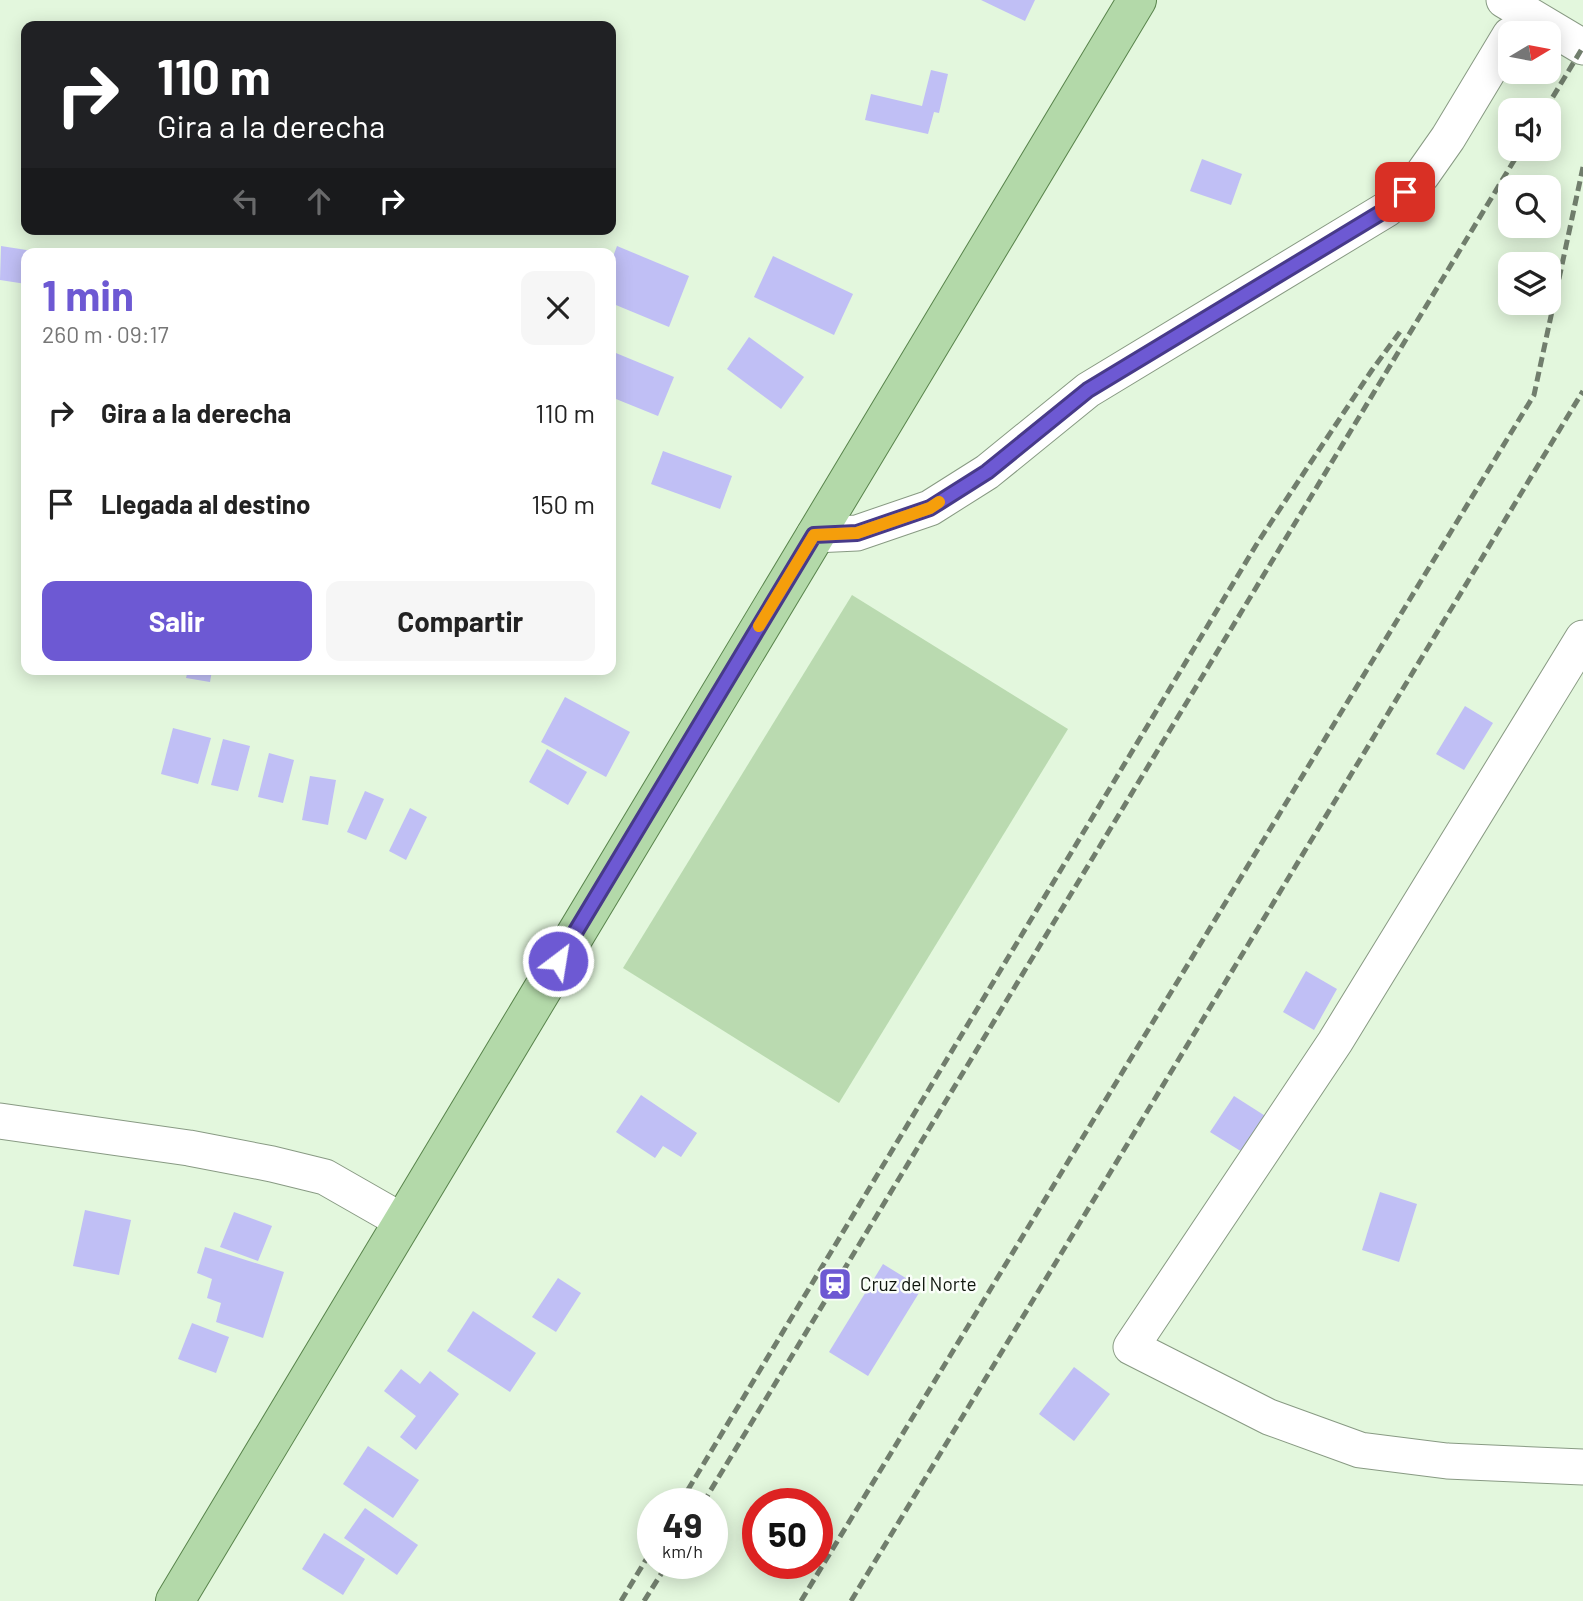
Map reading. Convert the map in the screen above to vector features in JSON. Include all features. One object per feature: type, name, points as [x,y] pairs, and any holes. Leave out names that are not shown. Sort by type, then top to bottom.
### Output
[{"type":"main road","points":[[175,1601],[1137,0]]},
{"type":"street","points":[[814,535],[857,533],[930,508],[987,472],[1088,390],[1387,209],[1422,175],[1448,138],[1516,16],[1583,47]]},
{"type":"street","points":[[1583,638],[1335,1042],[1131,1348],[1269,1417],[1360,1450],[1447,1461],[1583,1467]]},
{"type":"street","points":[[0,1121],[189,1148],[312,1173],[325,1177],[402,1221]]},
{"type":"green space","points":[[852,595],[1068,729],[839,1103],[623,968]]},
{"type":"building","points":[[981,0],[1035,0],[1025,21]]},
{"type":"building","points":[[931,70],[948,74],[939,113],[934,112],[928,134],[865,120],[871,94],[922,106]]},
{"type":"building","points":[[1202,159],[1242,174],[1231,205],[1190,191]]},
{"type":"building","points":[[1,246],[21,249],[21,283],[0,280]]},
{"type":"building","points":[[617,246],[689,276],[669,327],[616,305]]},
{"type":"building","points":[[773,256],[853,294],[834,335],[754,297]]},
{"type":"building","points":[[749,337],[804,377],[781,409],[727,369]]},
{"type":"building","points":[[616,353],[674,377],[658,416],[616,399]]},
{"type":"building","points":[[663,451],[732,476],[720,509],[651,484]]},
{"type":"building","points":[[187,675],[211,675],[210,682],[186,678]]},
{"type":"building","points":[[565,697],[630,732],[606,777],[541,742]]},
{"type":"building","points":[[1465,706],[1493,723],[1464,770],[1436,754]]},
{"type":"building","points":[[173,728],[211,738],[198,784],[161,774]]},
{"type":"building","points":[[223,739],[250,746],[238,791],[211,785]]},
{"type":"building","points":[[547,749],[587,772],[568,805],[529,782]]},
{"type":"building","points":[[269,753],[294,760],[283,803],[258,797]]},
{"type":"building","points":[[310,776],[336,780],[328,825],[302,820]]},
{"type":"building","points":[[365,791],[384,799],[366,840],[347,832]]},
{"type":"building","points":[[410,808],[427,817],[406,860],[389,851]]},
{"type":"building","points":[[1306,971],[1337,989],[1314,1030],[1283,1012]]},
{"type":"building","points":[[641,1095],[697,1133],[681,1157],[663,1146],[655,1158],[616,1132]]},
{"type":"building","points":[[1234,1096],[1270,1119],[1247,1155],[1210,1132]]},
{"type":"building","points":[[1380,1192],[1417,1204],[1399,1262],[1362,1250]]},
{"type":"building","points":[[85,1210],[131,1220],[119,1275],[73,1266]]},
{"type":"building","points":[[234,1212],[272,1226],[258,1261],[220,1247]]},
{"type":"building","points":[[205,1247],[284,1272],[263,1338],[216,1322],[221,1303],[207,1298],[212,1279],[197,1273]]},
{"type":"building","points":[[883,1264],[922,1288],[868,1376],[829,1352]]},
{"type":"building","points":[[558,1278],[581,1293],[556,1332],[532,1317]]},
{"type":"building","points":[[473,1311],[536,1353],[510,1392],[447,1351]]},
{"type":"building","points":[[192,1323],[229,1337],[216,1373],[178,1359]]},
{"type":"building","points":[[1074,1367],[1110,1394],[1074,1441],[1039,1414]]},
{"type":"building","points":[[401,1369],[420,1384],[430,1371],[459,1394],[416,1450],[400,1437],[416,1416],[384,1391]]},
{"type":"building","points":[[368,1446],[419,1480],[393,1518],[343,1484]]},
{"type":"building","points":[[365,1508],[418,1545],[397,1575],[344,1538]]},
{"type":"building","points":[[324,1533],[365,1559],[343,1595],[302,1569]]},
{"type":"railway","points":[[1552,98],[1583,47]]},
{"type":"railway","points":[[712,1488],[1514,161]]},
{"type":"railway","points":[[801,1601],[1534,395],[1583,167]]},
{"type":"railway","points":[[689,1488],[1258,542],[1402,329]]},
{"type":"railway","points":[[851,1601],[1583,391]]},
{"type":"railway","points":[[621,1601],[637,1574]]},
{"type":"railway","points":[[644,1601],[658,1579]]},
{"type":"slow traffic","points":[[759,626],[814,535],[857,533],[930,508],[939,502]]},
{"type":"place","name":"Cruz del Norte","points":[[835,1284]]},
{"type":"route","points":[[558,961],[814,535],[857,533],[930,508],[987,472],[1088,390],[1387,209],[1405,192]]}]
